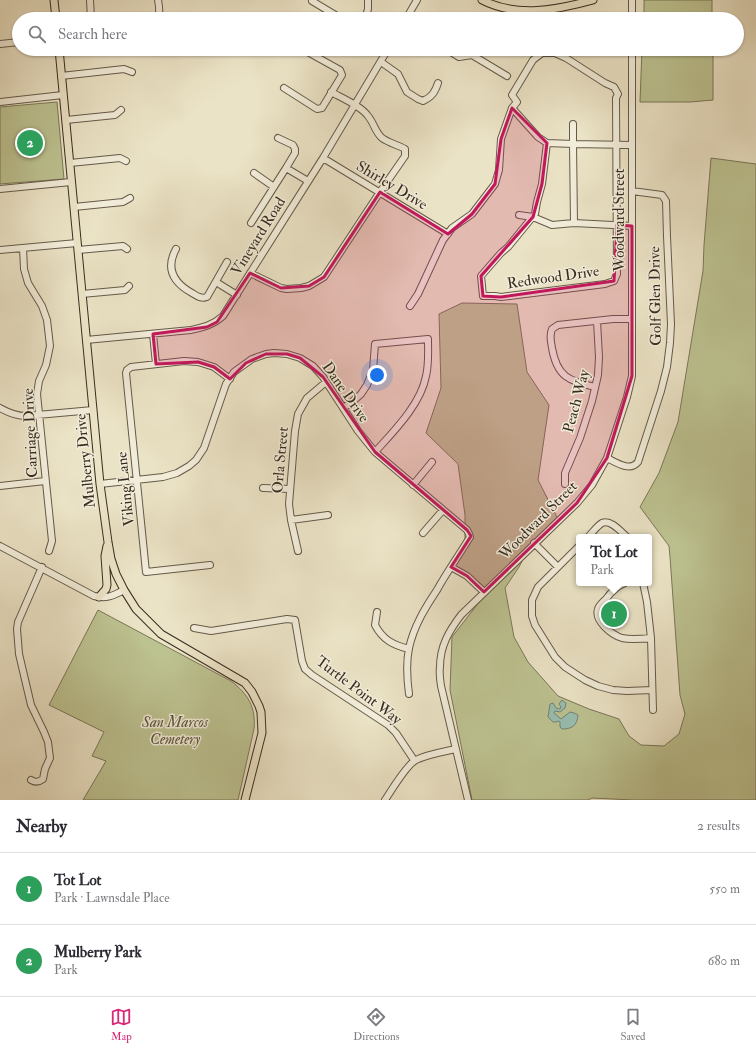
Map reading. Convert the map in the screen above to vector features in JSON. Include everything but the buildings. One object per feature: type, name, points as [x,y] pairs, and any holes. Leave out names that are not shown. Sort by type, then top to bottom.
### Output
[{"type":"main road","points":[[54,0],[55,12]]},
{"type":"main road","points":[[482,0],[503,8],[519,11],[546,11],[593,0]]},
{"type":"main road","name":"Mulberry Drive","points":[[60,56],[100,484],[111,559],[124,590],[136,608],[161,634],[245,683],[252,692],[261,712],[262,733],[245,800]]},
{"type":"main road","points":[[99,597],[107,586],[105,556],[108,542]]},
{"type":"street","points":[[90,0],[91,12]]},
{"type":"street","points":[[158,0],[159,12]]},
{"type":"street","points":[[367,12],[368,0]]},
{"type":"street","points":[[410,12],[417,0]]},
{"type":"street","points":[[632,0],[632,12]]},
{"type":"street","points":[[312,1],[330,12]]},
{"type":"street","points":[[0,44],[12,43]]},
{"type":"street","points":[[284,88],[317,109],[322,108],[342,75],[340,70],[315,56]]},
{"type":"street","name":"Vineyard Road","points":[[86,340],[191,330],[207,327],[217,322],[223,316],[237,295],[323,158],[384,56]]},
{"type":"street","points":[[474,56],[506,76]]},
{"type":"street","points":[[410,306],[418,294],[443,240],[452,228],[472,214],[495,184],[500,170],[501,139],[512,108],[517,102],[512,95],[533,60],[538,56]]},
{"type":"street","points":[[562,56],[614,88],[618,94],[616,98],[615,144],[617,225]]},
{"type":"street","name":"Woodward Street","points":[[468,800],[440,686],[441,656],[447,635],[461,615],[577,503],[592,485],[607,458],[614,440],[632,376],[632,56]]},
{"type":"street","points":[[381,62],[398,74],[407,92],[423,101],[430,98],[436,91],[438,83]]},
{"type":"street","points":[[61,76],[124,69],[132,72]]},
{"type":"street","points":[[250,273],[281,288],[287,289],[309,286],[324,277],[405,156],[405,149],[383,138],[377,133],[369,117],[364,111],[331,92]]},
{"type":"street","points":[[0,102],[63,95]]},
{"type":"street","points":[[512,108],[538,137],[547,143],[632,145]]},
{"type":"street","points":[[66,120],[115,115],[121,110]]},
{"type":"street","points":[[573,124],[574,223]]},
{"type":"street","points":[[251,223],[295,153],[293,145],[278,138]]},
{"type":"street","points":[[534,217],[542,184],[547,143]]},
{"type":"street","points":[[70,163],[120,158],[126,161]]},
{"type":"street","name":"Shirley Drive","points":[[323,158],[448,234]]},
{"type":"street","points":[[286,168],[308,181]]},
{"type":"street","points":[[254,173],[274,186]]},
{"type":"street","points":[[0,189],[71,182]]},
{"type":"street","name":"Golf Glen Drive","points":[[607,458],[626,467],[632,467],[637,464],[664,379],[670,343],[671,324],[666,201],[662,195],[632,191]]},
{"type":"street","points":[[74,207],[123,202],[130,198]]},
{"type":"street","points":[[519,215],[534,217],[552,225],[574,223],[632,226]]},
{"type":"street","name":"Redwood Drive","points":[[534,217],[481,276],[483,296],[501,297],[605,284],[614,281],[617,274],[617,225]]},
{"type":"street","points":[[0,250],[78,246],[123,246],[127,248]]},
{"type":"street","name":"Carriage Drive","points":[[23,248],[24,269],[28,283],[42,306],[47,320],[50,346],[46,365],[39,381],[37,394],[52,541],[49,551]]},
{"type":"street","points":[[176,249],[171,265],[174,278],[183,288],[201,298],[207,297],[227,262]]},
{"type":"street","points":[[216,282],[237,295]]},
{"type":"street","points":[[82,294],[125,290],[129,286]]},
{"type":"street","points":[[595,388],[567,378],[560,371],[554,359],[550,334],[552,329],[558,326],[597,321],[632,319]]},
{"type":"street","name":"Peach Way","points":[[565,484],[564,473],[580,438],[592,401],[598,375],[600,357],[597,321]]},
{"type":"street","points":[[153,334],[156,364]]},
{"type":"street","points":[[343,408],[361,394],[367,385],[373,370],[375,344],[428,339],[429,358],[422,390],[398,427],[375,452]]},
{"type":"street","name":"Dane Drive","points":[[100,484],[163,477],[177,473],[189,466],[196,460],[204,448],[226,384],[234,372],[252,359],[266,354],[287,354],[300,358],[313,366],[326,382],[358,431],[375,452],[467,530],[470,538],[451,566]]},
{"type":"street","name":"Viking Lane","points":[[210,565],[146,572],[126,373],[131,367],[184,361],[198,362],[214,367],[230,379]]},
{"type":"street","name":"Orla Street","points":[[298,551],[289,504],[294,431],[298,414],[307,398],[326,382]]},
{"type":"street","points":[[0,408],[17,416],[93,410]]},
{"type":"street","points":[[413,485],[432,462]]},
{"type":"street","points":[[0,486],[45,481]]},
{"type":"street","points":[[263,488],[290,489]]},
{"type":"street","points":[[423,533],[443,510]]},
{"type":"street","points":[[291,520],[328,515]]},
{"type":"street","points":[[591,534],[602,524],[608,522],[613,524],[623,534]]},
{"type":"street","points":[[534,543],[558,567]]},
{"type":"street","points":[[0,546],[94,596],[110,597],[124,590]]},
{"type":"street","points":[[576,549],[538,587],[532,600],[532,616],[535,625],[555,657],[575,675],[598,686],[613,690],[652,690]]},
{"type":"street","points":[[409,694],[407,670],[409,649],[416,626],[451,566],[467,576],[484,592]]},
{"type":"street","points":[[31,780],[39,782],[43,779],[45,769],[50,758],[50,753],[48,742],[31,705],[19,654],[17,629],[18,622],[42,568]]},
{"type":"street","points":[[620,586],[613,591],[598,608],[598,614],[602,624],[617,636],[623,638],[651,638]]},
{"type":"street","points":[[644,586],[651,638],[653,710]]},
{"type":"street","points":[[377,612],[376,625],[383,637],[399,647],[409,649]]},
{"type":"street","name":"Turtle Point Way","points":[[194,628],[211,631],[287,619],[295,620],[302,661],[305,669],[388,725],[396,733],[414,760]]},
{"type":"street","points":[[385,800],[414,760],[456,749]]},
{"type":"highlighted area","points":[[512,108],[547,143],[542,184],[533,217],[481,276],[483,296],[501,297],[614,281],[617,225],[632,226],[632,376],[607,458],[577,503],[484,592],[467,576],[451,567],[471,536],[467,530],[375,452],[323,377],[300,358],[287,354],[266,354],[246,363],[230,379],[214,367],[198,362],[156,364],[153,334],[207,327],[217,322],[250,273],[281,288],[309,286],[324,277],[380,192],[448,234],[472,214],[495,184],[501,139]]},
{"type":"green space","points":[[644,0],[712,0],[712,12],[644,12]]},
{"type":"green space","points":[[642,56],[713,56],[713,100],[690,102],[640,102]]},
{"type":"green space","points":[[57,102],[64,179],[0,184],[0,107]]},
{"type":"green space","points":[[711,158],[756,164],[756,800],[633,800],[592,798],[588,800],[472,800],[450,690],[452,637],[494,583],[484,592],[451,566],[465,543],[465,515],[458,464],[426,433],[441,388],[439,314],[462,303],[517,304],[527,372],[549,405],[538,480],[557,517],[529,548],[519,567],[505,588],[514,637],[528,662],[558,696],[589,709],[619,719],[629,736],[641,745],[664,746],[679,734],[685,714],[680,695],[669,546],[640,507],[659,473],[678,422],[703,271]]},
{"type":"green space","name":"San Marcos Cemetery","points":[[98,610],[231,681],[246,696],[250,702],[254,714],[254,729],[238,800],[83,800],[106,761],[92,756],[104,732],[49,705]]},
{"type":"water","points":[[562,700],[566,703],[565,708],[560,712],[555,711],[554,713],[561,719],[570,712],[578,715],[573,726],[562,729],[560,727],[560,722],[553,722],[548,717],[550,704],[553,703],[556,708],[560,709],[561,707],[559,704]]},
{"type":"place","name":"Mulberry Park","points":[[30,143]]},
{"type":"place","name":"Tot Lot","points":[[614,614]]}]
